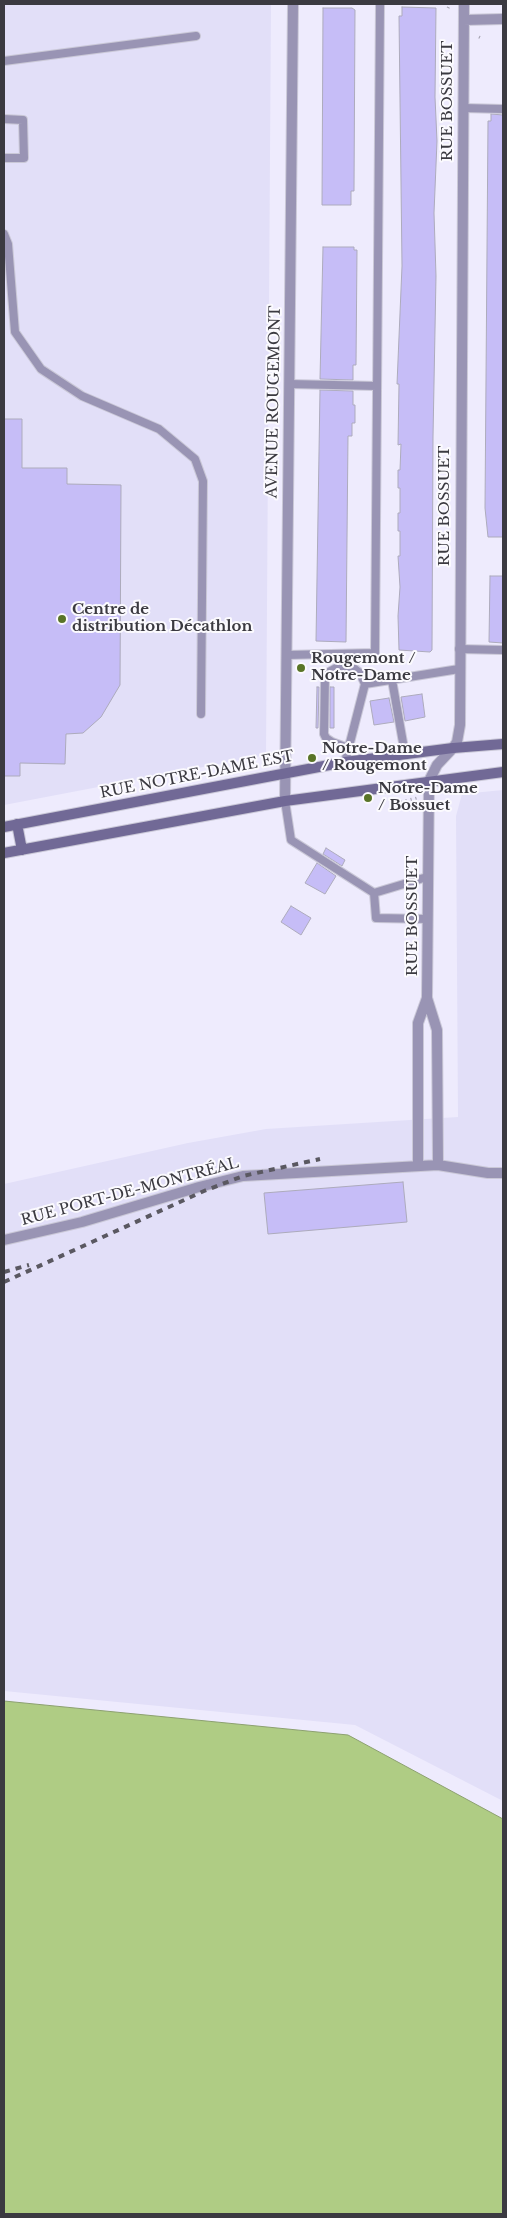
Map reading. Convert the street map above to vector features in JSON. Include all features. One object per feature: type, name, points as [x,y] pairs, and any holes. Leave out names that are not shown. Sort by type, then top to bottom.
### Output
[{"type":"main road","name":"RUE NOTRE-DAME EST","points":[[4,827],[345,762],[453,748],[503,744]]},
{"type":"main road","points":[[4,853],[285,801],[503,772]]},
{"type":"main road","points":[[17,824],[22,850]]},
{"type":"street","name":"AVENUE ROUGEMONT","points":[[285,801],[293,4]]},
{"type":"street","name":"RUE BOSSUET","points":[[438,1165],[437,1030],[428,998],[428,782],[437,765],[457,742],[460,725],[464,4]]},
{"type":"street","points":[[464,20],[503,19]]},
{"type":"street","name":"RUE BOSSUET","points":[[418,1166],[418,1023],[428,998]]},
{"type":"street","name":"RUE PORT-DE-MONTRÉAL","points":[[4,1240],[82,1222],[199,1187],[244,1176],[438,1165],[488,1173],[503,1173]]},
{"type":"lane","points":[[286,655],[375,653],[380,4]]},
{"type":"lane","points":[[4,61],[196,36]]},
{"type":"lane","points":[[463,108],[503,109]]},
{"type":"lane","points":[[4,119],[23,120],[24,158],[4,158]]},
{"type":"lane","points":[[4,234],[8,244],[15,332],[40,369],[82,396],[159,429],[195,459],[203,481],[201,714]]},
{"type":"lane","points":[[289,384],[378,386]]},
{"type":"lane","points":[[459,649],[503,650]]},
{"type":"lane","points":[[345,762],[365,684],[360,673],[355,669],[336,668],[327,673],[325,678],[324,734],[332,742],[348,748]]},
{"type":"lane","points":[[365,684],[459,668]]},
{"type":"lane","points":[[392,680],[405,754]]},
{"type":"lane","points":[[285,801],[291,840],[374,893],[428,877]]},
{"type":"lane","points":[[374,893],[376,918],[428,919]]},
{"type":"shaded area","points":[[4,4],[271,4],[266,755],[4,805]]},
{"type":"shaded area","points":[[503,790],[503,1801],[355,1725],[4,1691],[4,1184],[188,1143],[266,1129],[458,1117],[456,816],[462,794]]},
{"type":"shaded area","points":[[4,1701],[348,1735],[503,1819],[503,2214],[4,2214]]},
{"type":"building","points":[[402,7],[436,8],[435,97],[437,141],[434,213],[436,276],[432,650],[430,652],[399,650],[398,616],[400,587],[398,556],[400,556],[400,531],[398,531],[398,513],[400,513],[400,488],[398,488],[398,470],[400,470],[401,444],[398,445],[399,384],[397,384],[402,266],[399,16],[402,16]]},
{"type":"building","points":[[323,8],[352,8],[355,10],[354,191],[351,191],[351,205],[322,205]]},
{"type":"building","points":[[491,114],[503,115],[503,537],[488,537],[485,508],[488,121],[491,121]]},
{"type":"building","points":[[323,247],[354,247],[354,250],[357,250],[356,365],[353,365],[353,380],[320,379]]},
{"type":"building","points":[[320,390],[353,391],[353,405],[355,405],[355,423],[352,423],[352,436],[348,436],[346,642],[316,641]]},
{"type":"building","name":"Centre de distribution Décathlon","points":[[4,419],[22,419],[22,468],[67,468],[67,484],[121,485],[120,685],[101,717],[83,733],[66,734],[65,764],[20,763],[20,776],[4,776]]},
{"type":"building","points":[[490,576],[503,576],[503,643],[489,642]]},
{"type":"building","points":[[317,687],[319,687],[318,728],[316,728]]},
{"type":"building","points":[[330,687],[334,687],[334,728],[330,728]]},
{"type":"building","points":[[422,694],[425,717],[405,721],[401,697]]},
{"type":"building","points":[[389,698],[394,722],[374,725],[370,701]]},
{"type":"building","points":[[326,848],[345,860],[342,866],[323,854]]},
{"type":"building","points":[[317,863],[336,876],[325,894],[305,883]]},
{"type":"building","points":[[291,906],[311,918],[301,935],[281,922]]},
{"type":"building","points":[[403,1182],[407,1222],[268,1234],[264,1193]]},
{"type":"railway","points":[[4,1282],[204,1191],[243,1176],[320,1159]]},
{"type":"railway","points":[[4,1272],[29,1265]]},
{"type":"place","name":"Centre de distribution Décathlon","points":[[62,619]]},
{"type":"place","name":"Rougemont / Notre-Dame","points":[[301,668]]},
{"type":"place","name":"Notre-Dame / Rougemont","points":[[312,758]]},
{"type":"place","name":"Notre-Dame / Bossuet","points":[[368,798]]}]
